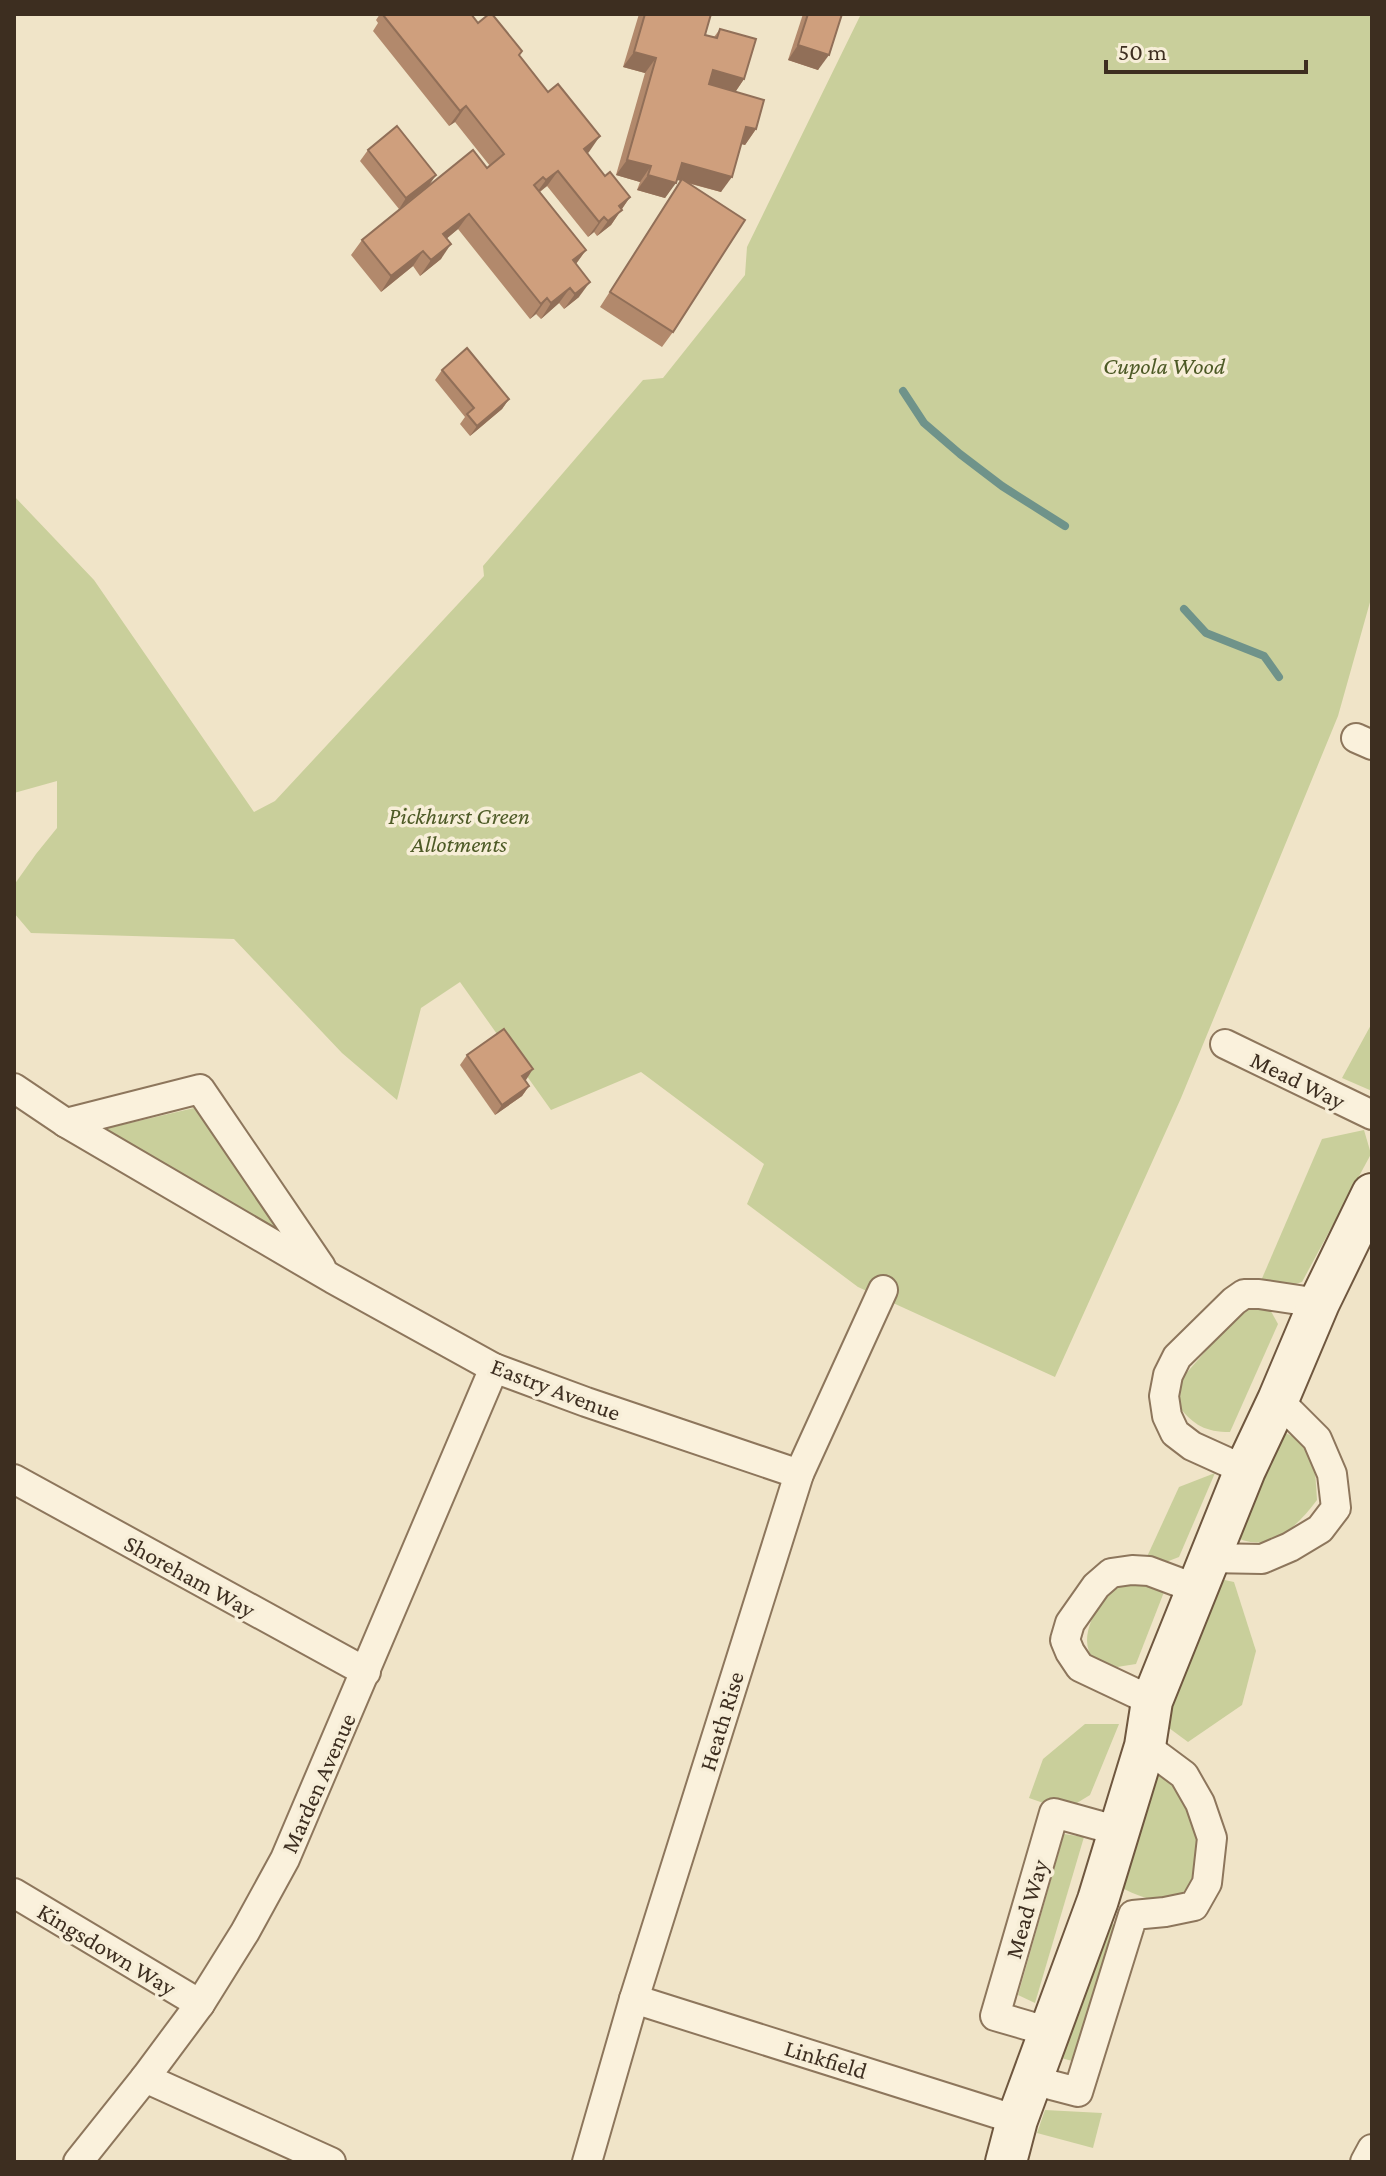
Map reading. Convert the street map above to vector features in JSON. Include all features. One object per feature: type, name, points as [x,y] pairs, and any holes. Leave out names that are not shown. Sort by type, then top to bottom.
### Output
[{"type":"street","name":"Mead Way","points":[[1225,1044],[1372,1115]]},
{"type":"street","name":"Eastry Avenue","points":[[14,1088],[66,1123],[326,1275],[494,1368],[799,1474]]},
{"type":"street","name":"Eastry Avenue","points":[[66,1123],[200,1089],[326,1275]]},
{"type":"street","points":[[1032,2080],[1078,2092],[1116,1908],[1119,1831],[1145,1746],[1152,1701],[1245,1470],[1319,1303],[1372,1194]]},
{"type":"street","name":"Heath Rise","points":[[587,2162],[634,1999],[799,1474],[883,1290]]},
{"type":"street","points":[[1245,1470],[1192,1446],[1175,1433],[1167,1416],[1164,1396],[1168,1375],[1177,1357],[1244,1294],[1319,1303]]},
{"type":"street","name":"Marden Avenue","points":[[78,2162],[200,2004],[245,1932],[285,1859],[494,1368]]},
{"type":"street","points":[[1152,1701],[1080,1667],[1065,1640],[1070,1623],[1096,1586],[1111,1573],[1132,1570],[1202,1573],[1262,1559],[1320,1529],[1336,1508],[1332,1474],[1317,1439],[1278,1400]]},
{"type":"street","name":"Shoreham Way","points":[[14,1479],[366,1672]]},
{"type":"street","points":[[1116,1908],[1165,1912],[1194,1906],[1207,1883],[1212,1838],[1200,1803],[1184,1775],[1145,1746]]},
{"type":"street","name":"Mead Way","points":[[1050,2032],[995,2016],[1054,1813],[1119,1831]]},
{"type":"street","name":"Kingsdown Way","points":[[14,1893],[200,2004]]},
{"type":"street","points":[[1006,2162],[1017,2120],[1050,2032],[1116,1908]]},
{"type":"street","name":"Linkfield","points":[[634,1999],[1017,2120]]},
{"type":"street","points":[[145,2078],[331,2162]]},
{"type":"street","points":[[1365,2162],[1372,2149]]},
{"type":"green space","points":[[861,14],[1372,14],[1372,595],[1338,716],[1181,1098],[1055,1377],[858,1287],[747,1204],[764,1164],[641,1072],[551,1110],[460,982],[421,1008],[397,1100],[342,1053],[234,939],[31,933],[14,913],[14,885],[57,828],[57,781],[14,793],[14,496],[94,580],[254,812],[275,801],[484,576],[483,566],[643,380],[663,378],[745,275],[747,247]]},
{"type":"green space","points":[[1372,1023],[1372,1091],[1342,1078]]},
{"type":"green space","points":[[194,1108],[279,1230],[100,1130]]},
{"type":"green space","points":[[1364,1130],[1371,1154],[1302,1282],[1254,1297],[1322,1139]]},
{"type":"green space","points":[[1248,1303],[1268,1306],[1278,1324],[1230,1432],[1207,1429],[1195,1423],[1179,1407],[1182,1378]]},
{"type":"green space","points":[[1281,1431],[1303,1441],[1315,1469],[1317,1500],[1290,1530],[1279,1536],[1268,1541],[1243,1540],[1230,1534]]},
{"type":"green space","points":[[1215,1473],[1179,1557],[1140,1572],[1179,1487]]},
{"type":"green space","points":[[1220,1579],[1234,1582],[1256,1651],[1242,1705],[1188,1742],[1169,1728],[1166,1712]]},
{"type":"green space","points":[[1121,1580],[1135,1580],[1164,1592],[1136,1664],[1117,1667],[1091,1656],[1087,1636],[1100,1605]]},
{"type":"green space","points":[[1085,1724],[1119,1724],[1090,1795],[1049,1820],[1052,1806],[1029,1798],[1043,1759]]},
{"type":"green space","points":[[1147,1769],[1172,1777],[1197,1821],[1199,1847],[1194,1872],[1188,1886],[1171,1899],[1149,1899],[1113,1883]]},
{"type":"green space","points":[[1064,1834],[1084,1837],[1035,2003],[1018,1995]]},
{"type":"green space","points":[[1104,1921],[1117,1926],[1076,2062],[1061,2058]]},
{"type":"green space","points":[[1045,2110],[1102,2113],[1093,2148],[1037,2133]]},
{"type":"building","points":[[385,14],[471,14],[478,23],[492,14],[522,51],[519,55],[548,92],[558,84],[600,136],[584,149],[605,176],[610,172],[630,197],[619,206],[622,210],[608,221],[604,217],[599,222],[558,171],[534,185],[586,250],[573,260],[590,282],[575,294],[570,288],[551,303],[547,298],[541,304],[469,214],[443,234],[451,244],[431,260],[423,251],[391,276],[362,240],[473,150],[487,168],[504,154],[466,106],[460,111]]},
{"type":"building","points":[[645,14],[711,14],[705,35],[717,38],[720,29],[756,39],[744,79],[713,70],[709,84],[764,100],[756,129],[746,127],[732,177],[682,163],[676,183],[648,175],[651,166],[627,160],[656,58],[634,52]]},
{"type":"building","points":[[808,14],[842,14],[829,55],[798,45]]},
{"type":"building","points":[[397,126],[436,175],[406,198],[368,150]]},
{"type":"building","points":[[682,179],[745,220],[673,332],[610,292]]},
{"type":"building","points":[[467,348],[509,399],[477,426],[467,414],[474,408],[442,370]]},
{"type":"building","points":[[504,1029],[533,1069],[522,1076],[529,1086],[502,1105],[467,1055]]},
{"type":"waterway","points":[[903,391],[924,423],[960,454],[1002,486],[1065,526]]},
{"type":"waterway","points":[[1184,609],[1206,633],[1264,656],[1279,677]]},
{"type":"park label","name":"Cupola Wood","points":[[1164,365]]},
{"type":"park label","name":"Pickhurst Green Allotments","points":[[459,829]]}]
